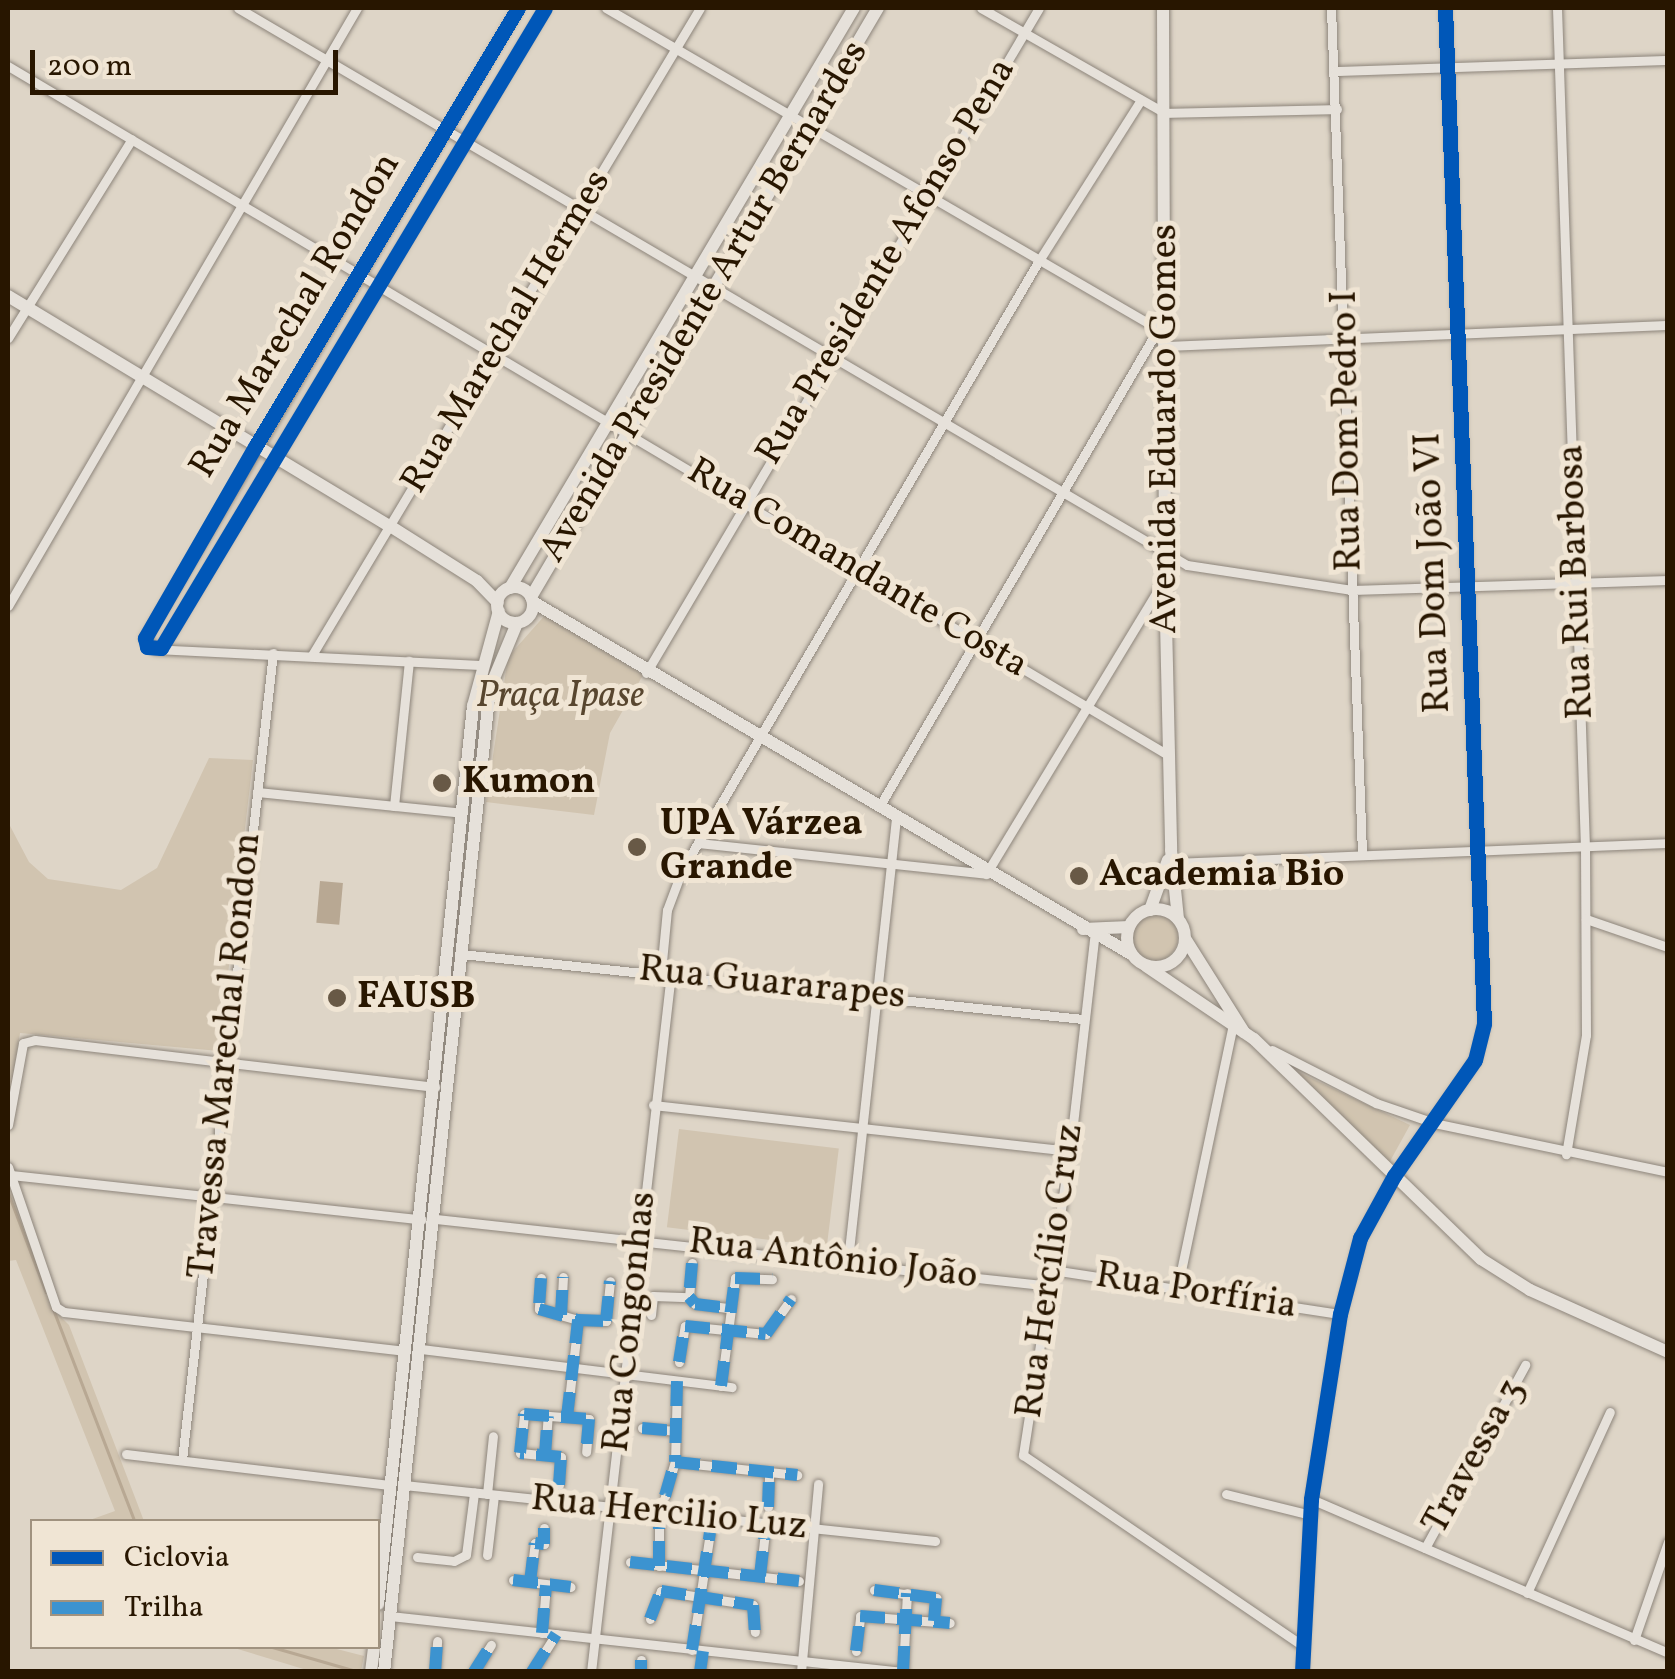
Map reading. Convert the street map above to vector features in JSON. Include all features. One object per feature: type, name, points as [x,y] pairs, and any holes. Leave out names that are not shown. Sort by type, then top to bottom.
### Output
[{"type":"main road","name":"Avenida Presidente Artur Bernardes","points":[[384,1672],[421,1349],[435,1087],[480,665],[503,598],[698,280],[854,8]]},
{"type":"main road","name":"Avenida Presidente Artur Bernardes","points":[[380,1582],[406,1351],[429,1220],[490,688],[532,599],[878,8]]},
{"type":"main road","name":"Avenida Eduardo Gomes","points":[[1163,8],[1165,578],[1170,858],[1178,919]]},
{"type":"main road","points":[[8,296],[390,526],[503,598],[522,620],[551,617]]},
{"type":"main road","points":[[503,598],[532,599],[551,617],[986,874],[1131,954],[1242,1029],[1481,1259],[1530,1290],[1668,1352]]},
{"type":"main road","points":[[1091,931],[1129,927],[1150,910],[1170,858]]},
{"type":"main road","points":[[1150,910],[1178,919],[1186,940],[1242,1029]]},
{"type":"main road","points":[[1129,927],[1131,954]]},
{"type":"main road","points":[[1146,966],[1169,965],[1186,940]]},
{"type":"street","points":[[238,8],[1187,564],[1352,590],[1668,580]]},
{"type":"street","points":[[8,606],[357,8]]},
{"type":"street","name":"Rua Marechal Rondon","points":[[162,648],[147,647],[145,638],[518,8]]},
{"type":"street","points":[[480,665],[162,648],[546,8]]},
{"type":"street","points":[[606,8],[1163,336],[1347,338],[1668,324]]},
{"type":"street","name":"Rua Marechal Hermes","points":[[312,655],[700,8]]},
{"type":"street","points":[[982,8],[1165,113],[1336,109]]},
{"type":"street","name":"Rua Presidente Afonso Pena","points":[[646,673],[923,194],[1039,8]]},
{"type":"street","name":"Rua Dom Pedro I","points":[[1331,8],[1347,338],[1362,855]]},
{"type":"street","name":"Rua Dom João VI","points":[[1303,1667],[1312,1499],[1340,1314],[1360,1238],[1394,1176],[1434,1124],[1475,1060],[1484,1023],[1445,8]]},
{"type":"street","name":"Rua Rui Barbosa","points":[[1557,8],[1586,919],[1586,1035],[1566,1154]]},
{"type":"street","points":[[1335,70],[1668,60]]},
{"type":"street","name":"Rua Comandante Costa","points":[[8,66],[357,278],[745,502],[1168,754]]},
{"type":"street","name":"Rua Congonhas","points":[[591,1672],[642,1238],[670,895],[1038,262],[1140,100]]},
{"type":"street","points":[[8,338],[132,139]]},
{"type":"street","points":[[878,810],[1062,493],[1163,336]]},
{"type":"street","points":[[698,842],[986,874],[1165,578]]},
{"type":"street","name":"Travessa Marechal Rondon","points":[[182,1460],[273,653]]},
{"type":"street","points":[[394,806],[409,661]]},
{"type":"street","points":[[257,792],[462,813]]},
{"type":"street","points":[[848,1260],[896,820]]},
{"type":"street","points":[[1170,858],[1668,843]]},
{"type":"street","points":[[1586,919],[1668,948]]},
{"type":"street","name":"Rua Hercílio Cruz","points":[[1091,931],[1070,1151],[1023,1455],[1303,1646]]},
{"type":"street","name":"Rua Guararapes","points":[[461,954],[1083,1019]]},
{"type":"street","points":[[1177,1290],[1242,1029],[1314,1075],[1434,1124],[1668,1172]]},
{"type":"street","points":[[8,1125],[23,1043],[435,1087]]},
{"type":"street","points":[[653,1104],[1070,1151]]},
{"type":"street","points":[[9,1171],[56,1307],[73,1315],[406,1351]]},
{"type":"street","name":"Rua Antônio João","points":[[9,1171],[429,1220],[848,1260],[1051,1286]]},
{"type":"street","points":[[688,1297],[692,1263]]},
{"type":"street","name":"Rua Porfíria","points":[[1052,1270],[1340,1314]]},
{"type":"street","points":[[561,1315],[563,1277]]},
{"type":"street","points":[[541,1278],[539,1309],[578,1320],[606,1321],[610,1282]]},
{"type":"street","points":[[721,1386],[728,1308],[735,1278],[772,1280]]},
{"type":"street","points":[[651,1315],[653,1296],[688,1297],[696,1304],[728,1308]]},
{"type":"street","points":[[680,1362],[685,1326],[766,1334],[791,1299]]},
{"type":"street","points":[[568,1418],[570,1368],[578,1320]]},
{"type":"street","points":[[421,1349],[732,1387]]},
{"type":"street","name":"Travessa 3","points":[[1425,1548],[1525,1365]]},
{"type":"street","points":[[666,1496],[674,1462],[677,1381]]},
{"type":"street","points":[[1528,1593],[1610,1412]]},
{"type":"street","points":[[559,1484],[561,1457],[520,1453],[524,1414],[589,1419],[586,1452]]},
{"type":"street","points":[[544,1455],[548,1416]]},
{"type":"street","points":[[642,1428],[674,1431]]},
{"type":"street","points":[[487,1554],[493,1436]]},
{"type":"street","points":[[126,1454],[389,1484]]},
{"type":"street","points":[[674,1462],[797,1475]]},
{"type":"street","points":[[768,1507],[769,1472]]},
{"type":"street","points":[[802,1668],[818,1484]]},
{"type":"street","name":"Rua Hercilio Luz","points":[[404,1485],[935,1541]]},
{"type":"street","points":[[417,1557],[454,1561],[466,1554],[474,1493]]},
{"type":"street","points":[[1226,1494],[1311,1515]]},
{"type":"street","points":[[1312,1499],[1668,1653]]},
{"type":"street","points":[[659,1566],[660,1527]]},
{"type":"street","points":[[530,1582],[535,1543],[544,1544],[544,1528]]},
{"type":"street","points":[[700,1672],[697,1650],[710,1532]]},
{"type":"street","points":[[760,1576],[765,1532]]},
{"type":"street","points":[[1634,1640],[1668,1542]]},
{"type":"street","points":[[630,1562],[799,1581]]},
{"type":"street","points":[[513,1580],[571,1587]]},
{"type":"street","points":[[542,1633],[546,1584]]},
{"type":"street","points":[[650,1619],[662,1590],[754,1605],[755,1632]]},
{"type":"street","points":[[874,1590],[936,1598],[934,1621]]},
{"type":"street","points":[[390,1616],[697,1650],[802,1668],[904,1672],[907,1593]]},
{"type":"street","points":[[856,1651],[860,1616],[950,1623]]},
{"type":"street","points":[[532,1672],[556,1634]]},
{"type":"street","points":[[435,1672],[438,1641]]},
{"type":"street","points":[[474,1672],[491,1645]]},
{"type":"street","points":[[640,1672],[641,1660]]},
{"type":"street","points":[[1303,1667],[1316,1672]]},
{"type":"green space","name":"Praça Ipase","points":[[546,614],[643,675],[610,733],[594,815],[486,802],[508,657]]},
{"type":"green space","points":[[209,758],[253,760],[219,1051],[20,1033],[8,1107],[8,822],[29,862],[48,879],[121,890],[157,868]]},
{"type":"green space","points":[[1154,913],[1171,920],[1178,937],[1171,954],[1154,961],[1137,954],[1130,937],[1137,920]]},
{"type":"green space","points":[[1296,1071],[1410,1125],[1389,1163]]},
{"type":"green space","points":[[679,1129],[839,1149],[827,1247],[667,1227]]},
{"type":"green space","points":[[8,1178],[55,1311],[69,1325],[143,1519],[93,1519],[115,1511],[16,1260],[8,1261]]},
{"type":"green space","points":[[238,1649],[337,1649],[364,1656],[361,1671],[310,1671]]},
{"type":"shaded area","points":[[320,881],[343,883],[339,925],[316,923]]},
{"type":"waterway","points":[[8,1192],[46,1292]]},
{"type":"waterway","points":[[53,1308],[134,1519]]},
{"type":"waterway","points":[[279,1649],[356,1671]]},
{"type":"marked path","points":[[692,1263],[689,1297],[695,1304],[728,1308]]},
{"type":"marked path","points":[[561,1315],[563,1277]]},
{"type":"marked path","points":[[541,1278],[539,1309],[578,1320],[606,1321],[610,1281]]},
{"type":"marked path","points":[[721,1386],[735,1278],[772,1279]]},
{"type":"marked path","points":[[679,1362],[685,1326],[766,1334],[791,1299]]},
{"type":"marked path","points":[[567,1417],[578,1320]]},
{"type":"marked path","points":[[677,1381],[675,1462],[797,1475]]},
{"type":"marked path","points":[[559,1485],[561,1457],[520,1453],[524,1414],[589,1419],[586,1452]]},
{"type":"marked path","points":[[545,1455],[548,1416]]},
{"type":"marked path","points":[[642,1428],[675,1431]]},
{"type":"marked path","points":[[665,1496],[675,1462]]},
{"type":"marked path","points":[[768,1507],[769,1473]]},
{"type":"marked path","points":[[659,1527],[659,1566]]},
{"type":"marked path","points":[[530,1582],[535,1543],[544,1544],[544,1528]]},
{"type":"marked path","points":[[692,1650],[710,1532]]},
{"type":"marked path","points":[[760,1576],[765,1532]]},
{"type":"marked path","points":[[630,1562],[799,1581]]},
{"type":"marked path","points":[[513,1580],[571,1587]]},
{"type":"marked path","points":[[542,1633],[546,1585]]},
{"type":"marked path","points":[[874,1590],[936,1598],[934,1621]]},
{"type":"marked path","points":[[650,1619],[661,1591],[753,1605],[755,1632]]},
{"type":"marked path","points":[[903,1671],[907,1593]]},
{"type":"marked path","points":[[856,1651],[860,1616],[950,1623]]},
{"type":"marked path","points":[[532,1672],[556,1634]]},
{"type":"marked path","points":[[435,1672],[437,1641]]},
{"type":"marked path","points":[[474,1672],[491,1645]]},
{"type":"marked path","points":[[700,1672],[703,1651]]},
{"type":"marked path","points":[[641,1660],[641,1672]]},
{"type":"cycle path","points":[[518,8],[256,445],[145,638],[147,647],[161,648],[545,8]]},
{"type":"cycle path","points":[[1302,1672],[1311,1499],[1340,1314],[1360,1238],[1394,1176],[1475,1060],[1484,1023],[1445,8]]},
{"type":"place","name":"Kumon","points":[[442,783]]},
{"type":"place","name":"UPA Várzea Grande","points":[[637,847]]},
{"type":"place","name":"Academia Bio","points":[[1079,876]]},
{"type":"place","name":"FAUSB","points":[[337,998]]}]
